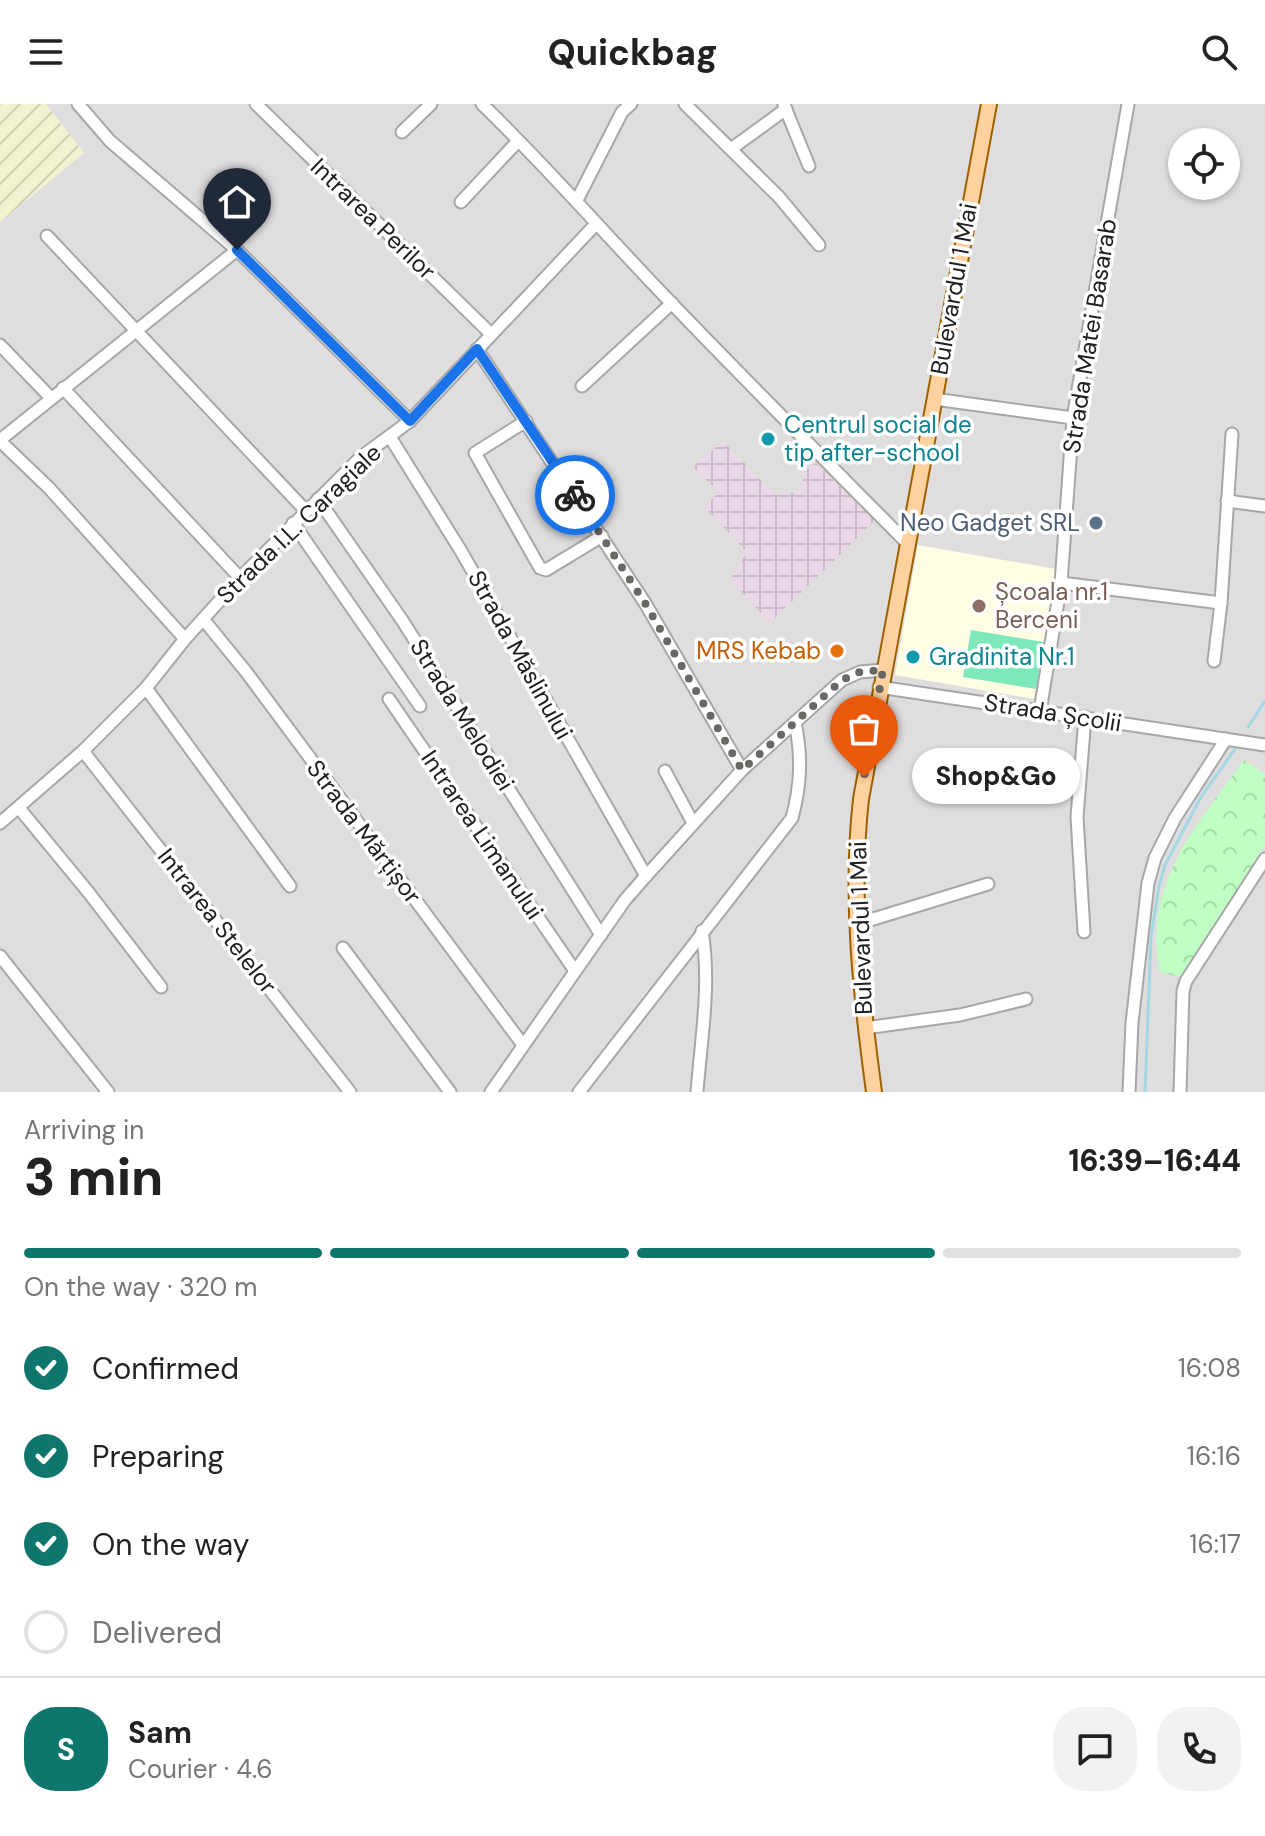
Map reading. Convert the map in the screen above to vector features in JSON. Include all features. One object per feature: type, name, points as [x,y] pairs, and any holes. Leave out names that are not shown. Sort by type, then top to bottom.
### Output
[{"type":"main road","name":"Bulevardul 1 Mai","points":[[874,1092],[865,1028],[857,924],[858,824],[879,687],[989,104]]},
{"type":"street","points":[[78,104],[110,141],[237,250],[410,421]]},
{"type":"street","name":"Intrarea Perilor","points":[[256,104],[491,334]]},
{"type":"street","points":[[402,132],[431,104]]},
{"type":"street","points":[[482,104],[907,543]]},
{"type":"street","points":[[685,104],[779,197],[819,245]]},
{"type":"street","name":"Strada Matei Basarab","points":[[1040,711],[1061,583],[1073,418],[1128,104]]},
{"type":"street","points":[[731,149],[785,106],[809,166]]},
{"type":"street","points":[[577,200],[624,107]]},
{"type":"street","points":[[461,202],[518,141]]},
{"type":"street","name":"Strada I.L. Caragiale","points":[[2,815],[19,808],[83,751],[146,688],[185,639],[293,523],[361,457],[410,421],[596,224]]},
{"type":"street","points":[[47,236],[306,511]]},
{"type":"street","points":[[185,639],[49,488],[0,441],[237,250]]},
{"type":"street","points":[[582,386],[672,303]]},
{"type":"street","points":[[0,345],[51,398]]},
{"type":"street","points":[[477,349],[645,603],[742,770]]},
{"type":"street","points":[[63,388],[240,578]]},
{"type":"street","points":[[934,399],[1073,418]]},
{"type":"street","points":[[526,421],[475,453],[540,568],[546,570],[602,536]]},
{"type":"street","points":[[1214,661],[1232,434]]},
{"type":"street","name":"Strada Măslinului","points":[[390,437],[461,551],[646,876]]},
{"type":"street","name":"Strada Melodiei","points":[[318,499],[409,632],[601,935]]},
{"type":"street","points":[[1227,501],[1265,506]]},
{"type":"street","points":[[293,523],[420,706]]},
{"type":"street","points":[[1061,583],[1221,603]]},
{"type":"street","name":"Strada Mărțișor","points":[[203,619],[247,673],[523,1045]]},
{"type":"street","points":[[491,1092],[646,876],[742,770],[842,680],[860,672],[883,670]]},
{"type":"street","name":"Strada Școlii","points":[[879,687],[1265,745]]},
{"type":"street","points":[[146,688],[290,886]]},
{"type":"street","name":"Intrarea Limanului","points":[[389,699],[575,971]]},
{"type":"street","points":[[1084,932],[1077,817],[1085,717]]},
{"type":"street","points":[[579,1092],[792,818],[801,761],[795,722]]},
{"type":"street","points":[[1129,1092],[1132,1023],[1148,883],[1155,858],[1175,818],[1226,739]]},
{"type":"street","name":"Intrarea Stelelor","points":[[83,751],[350,1092]]},
{"type":"street","points":[[665,771],[693,823]]},
{"type":"street","points":[[19,808],[161,987]]},
{"type":"street","points":[[1180,1092],[1183,991],[1186,981],[1265,859]]},
{"type":"street","points":[[857,924],[988,884]]},
{"type":"street","points":[[697,1092],[706,987],[702,931]]},
{"type":"street","points":[[343,948],[450,1092]]},
{"type":"street","points":[[0,956],[108,1092]]},
{"type":"street","points":[[865,1028],[960,1015],[1026,999]]},
{"type":"shaded area","points":[[0,104],[46,104],[84,153],[0,222]]},
{"type":"shaded area","points":[[46,104],[1265,104],[1265,1092],[0,1092],[0,222],[84,153]]},
{"type":"shaded area","points":[[723,441],[776,495],[795,492],[802,484],[806,470],[816,463],[875,520],[770,623],[730,580],[747,552],[704,507],[719,492],[693,467]]},
{"type":"shaded area","name":"Școala nr.1 Berceni","points":[[918,545],[1056,569],[1034,699],[895,675]]},
{"type":"green space","points":[[971,630],[1044,642],[1036,689],[963,677]]},
{"type":"green space","points":[[1244,760],[1265,774],[1265,844],[1211,935],[1181,977],[1160,972],[1156,941],[1166,884],[1192,833]]},
{"type":"waterway","points":[[1248,727],[1265,701]]},
{"type":"waterway","points":[[1145,1092],[1151,937],[1159,886],[1165,865],[1201,797],[1235,749]]},
{"type":"way so far","points":[[575,495],[645,603],[742,770],[842,680],[860,672],[883,670],[864,777]]},
{"type":"place","name":"Centrul social de tip after-school","points":[[768,439]]},
{"type":"place","name":"Neo Gadget SRL","points":[[1096,523]]},
{"type":"place","name":"Școala nr.1 Berceni","points":[[979,606]]},
{"type":"place","name":"MRS Kebab","points":[[837,651]]},
{"type":"place","name":"Gradinita Nr.1","points":[[913,657]]},
{"type":"place","name":"Shop&Go","points":[[864,777]]},
{"type":"route","points":[[237,250],[410,421],[477,349],[575,495]]}]
